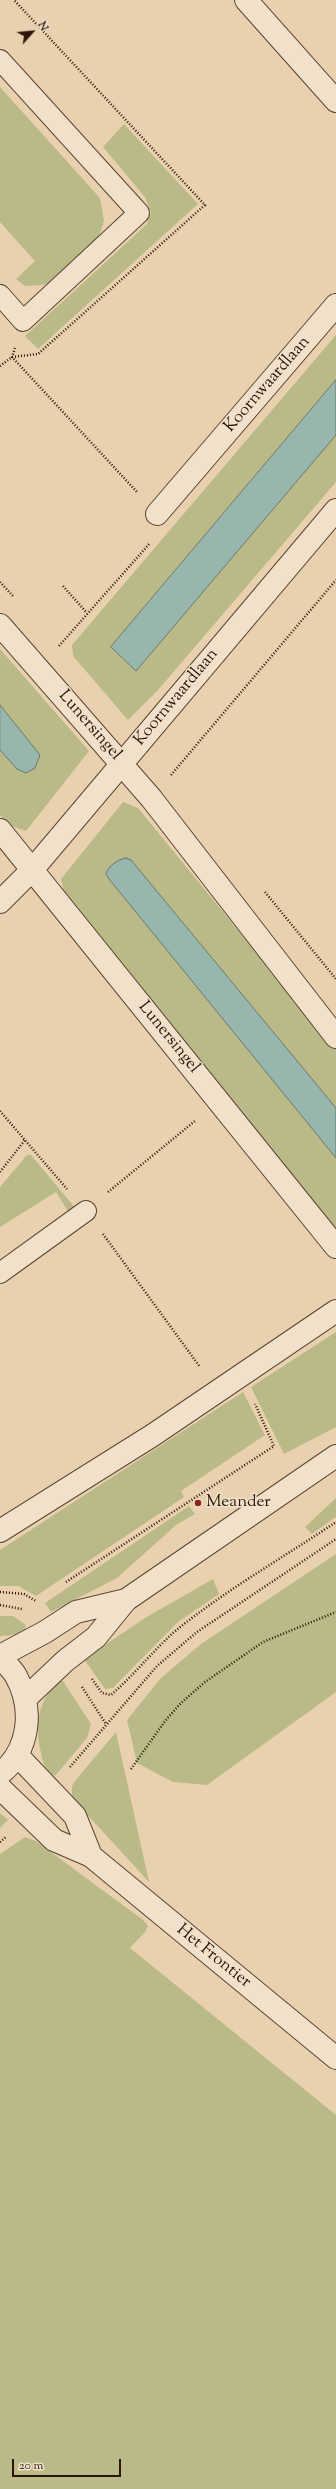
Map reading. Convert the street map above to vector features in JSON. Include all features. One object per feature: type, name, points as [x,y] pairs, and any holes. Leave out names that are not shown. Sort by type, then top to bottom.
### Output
[{"type":"street","points":[[246,0],[336,101]]},
{"type":"street","name":"Koornwaardlaan","points":[[157,514],[336,306]]},
{"type":"street","name":"Koornwaardlaan","points":[[0,902],[33,869],[336,510]]},
{"type":"street","name":"Lunersingel","points":[[0,625],[151,798],[336,1037]]},
{"type":"street","name":"Lunersingel","points":[[0,830],[33,869],[336,1247]]},
{"type":"street","points":[[0,1531],[153,1435],[336,1311]]},
{"type":"street","points":[[26,1698],[65,1661],[96,1637],[126,1600],[336,1456]]},
{"type":"street","points":[[0,1774],[17,1755],[25,1737],[28,1718],[26,1698],[16,1675],[0,1657],[46,1632],[76,1612],[126,1600]]},
{"type":"street","name":"Het Frontier","points":[[17,1755],[75,1816],[91,1856]]},
{"type":"street","name":"Het Frontier","points":[[0,1788],[54,1840],[91,1856],[336,2058]]},
{"type":"lane","points":[[0,60],[139,213],[24,321],[0,295]]},
{"type":"lane","points":[[0,1273],[86,1211]]},
{"type":"path","points":[[12,357],[157,514],[162,528],[57,648]]},
{"type":"path","points":[[151,798],[336,580]]},
{"type":"path","points":[[63,586],[87,613]]},
{"type":"path","points":[[0,1111],[86,1211],[174,1328],[202,1370]]},
{"type":"path","points":[[86,1211],[197,1119]]},
{"type":"path","points":[[0,1172],[25,1140]]},
{"type":"path","points":[[63,1584],[274,1446],[241,1376]]},
{"type":"path","points":[[88,1674],[102,1693],[111,1695],[128,1680],[143,1662],[174,1633],[336,1522]]},
{"type":"path","points":[[106,1724],[157,1666],[197,1632],[336,1538]]},
{"type":"path","points":[[0,1592],[24,1594],[40,1604]]},
{"type":"path","points":[[36,1601],[43,1597]]},
{"type":"path","points":[[131,1769],[164,1722],[181,1703],[205,1682],[263,1642],[336,1612]]},
{"type":"green space","points":[[0,87],[100,198],[104,221],[97,243],[54,281],[43,285],[25,286],[16,279],[35,261],[0,222]]},
{"type":"green space","points":[[124,124],[198,204],[38,349],[25,336],[147,224],[151,213],[145,197],[103,147]]},
{"type":"green space","points":[[336,335],[336,380],[111,647],[136,671],[336,435],[336,482],[158,690],[128,720],[73,656],[72,645]]},
{"type":"green space","points":[[0,649],[89,751],[26,831],[8,825],[0,815],[0,750],[17,769],[39,755],[0,705]]},
{"type":"green space","points":[[123,802],[138,808],[336,1050],[336,1108],[131,860],[106,874],[336,1158],[336,1228],[65,897],[61,879]]},
{"type":"green space","points":[[27,1155],[31,1155],[77,1210],[71,1216],[56,1192],[0,1227],[0,1187]]},
{"type":"green space","points":[[336,1332],[336,1427],[284,1454],[251,1387]]},
{"type":"green space","points":[[243,1392],[265,1435],[181,1491],[184,1497],[36,1596],[18,1586],[0,1586],[0,1550]]},
{"type":"green space","points":[[336,1498],[336,1517],[312,1534],[305,1527]]},
{"type":"green space","points":[[189,1506],[195,1514],[176,1525],[117,1578],[51,1612],[45,1603]]},
{"type":"green space","points":[[336,1554],[336,1692],[207,1785],[173,1782],[137,1763],[127,1720],[161,1678],[201,1644]]},
{"type":"green space","points":[[213,1579],[219,1594],[178,1622],[113,1688],[105,1689],[84,1659],[145,1618]]},
{"type":"green space","points":[[0,1616],[13,1616],[26,1625],[24,1634],[0,1636]]},
{"type":"green space","points":[[57,1680],[63,1681],[91,1724],[87,1738],[55,1776],[47,1769],[43,1760],[39,1742],[38,1723],[42,1706]]},
{"type":"green space","points":[[116,1732],[149,1882],[72,1798],[72,1786],[75,1781]]},
{"type":"green space","points":[[0,1813],[8,1820],[0,1828]]},
{"type":"green space","points":[[25,1837],[36,1841],[143,1920],[148,1926],[145,1932],[130,1948],[336,2115],[336,2489],[0,2489],[0,1854]]},
{"type":"water","points":[[336,380],[336,435],[136,671],[111,647]]},
{"type":"water","points":[[0,705],[40,755],[35,768],[26,773],[17,769],[0,750]]},
{"type":"water","points":[[126,858],[131,860],[336,1108],[336,1158],[109,879],[106,874],[109,868],[120,860]]},
{"type":"place","name":"Meander","points":[[198,1503]]}]
